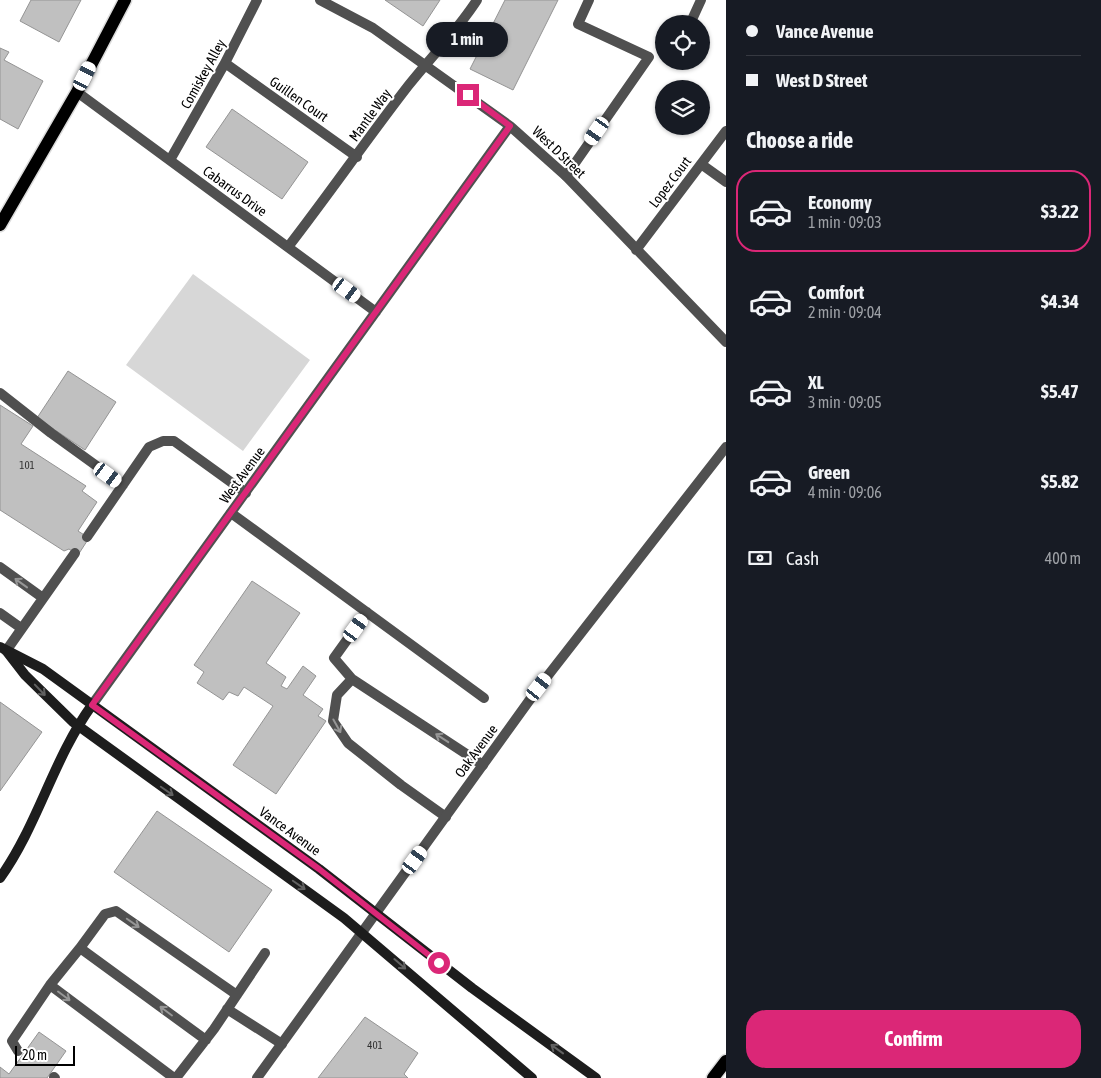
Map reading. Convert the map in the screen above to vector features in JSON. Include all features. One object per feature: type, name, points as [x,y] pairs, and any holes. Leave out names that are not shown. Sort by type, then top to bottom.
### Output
[{"type":"main road","points":[[0,225],[77,92],[125,0]]},
{"type":"main road","points":[[713,1078],[726,1061]]},
{"type":"street","name":"Comiskey Alley","points":[[170,160],[225,63],[257,0]]},
{"type":"street","name":"West D Street","points":[[320,0],[373,28],[510,126],[566,176],[726,342]]},
{"type":"street","name":"Mantle Way","points":[[288,248],[425,65],[458,28],[477,0]]},
{"type":"street","points":[[566,176],[649,57],[578,24],[589,0]]},
{"type":"street","points":[[694,15],[701,0]]},
{"type":"street","name":"Guillen Court","points":[[225,63],[357,157]]},
{"type":"street","name":"Cabarrus Drive","points":[[77,92],[376,312]]},
{"type":"street","name":"West Avenue","points":[[0,878],[23,838],[77,726],[510,126]]},
{"type":"street","name":"Lopez Court","points":[[636,250],[726,131]]},
{"type":"street","points":[[701,164],[726,182]]},
{"type":"street","points":[[0,392],[51,433],[123,485]]},
{"type":"street","points":[[87,536],[149,447],[163,441],[174,441],[246,493]]},
{"type":"street","name":"Oak Avenue","points":[[257,1078],[483,765],[619,582],[726,447]]},
{"type":"street","points":[[231,513],[484,698]]},
{"type":"street","points":[[74,553],[5,650],[25,675],[77,726],[363,933],[532,1078]]},
{"type":"street","points":[[0,568],[43,598]]},
{"type":"street","points":[[367,612],[334,658],[352,679],[483,765]]},
{"type":"street","points":[[0,613],[22,628]]},
{"type":"street","name":"Vance Avenue","points":[[5,650],[21,656],[43,669],[319,869],[472,988],[596,1078]]},
{"type":"street","points":[[352,679],[336,695],[333,721],[348,743],[401,786],[446,817]]},
{"type":"street","points":[[18,1051],[12,1041],[50,985],[106,914],[116,911],[237,995]]},
{"type":"street","points":[[80,948],[206,1040]]},
{"type":"street","points":[[50,985],[175,1078],[206,1040],[265,953]]},
{"type":"street","points":[[227,1009],[282,1044]]},
{"type":"shaded area","points":[[193,274],[310,360],[243,451],[126,365]]},
{"type":"building","points":[[31,0],[81,0],[59,42],[20,21]]},
{"type":"building","points":[[385,0],[440,0],[423,26]]},
{"type":"building","points":[[505,0],[558,0],[513,90],[470,69]]},
{"type":"building","points":[[0,48],[9,52],[4,60],[43,81],[18,129],[0,119]]},
{"type":"building","points":[[232,109],[308,162],[282,199],[206,147]]},
{"type":"building","points":[[68,371],[116,402],[85,450],[37,418]]},
{"type":"building","points":[[0,405],[33,426],[21,444],[86,486],[82,491],[97,502],[78,531],[89,538],[78,555],[69,549],[64,551],[0,510]]},
{"type":"building","points":[[252,581],[300,613],[266,663],[286,677],[281,686],[287,689],[303,666],[316,676],[303,695],[323,709],[318,716],[326,721],[276,794],[233,765],[273,706],[244,687],[238,696],[229,692],[223,700],[197,683],[204,672],[194,665]]},
{"type":"building","points":[[0,702],[42,732],[0,791]]},
{"type":"building","points":[[157,811],[272,890],[229,952],[114,872]]},
{"type":"building","points":[[365,1017],[418,1053],[404,1074],[408,1078],[318,1078]]},
{"type":"building","points":[[39,1032],[66,1051],[47,1078],[0,1078],[0,1067],[9,1074]]},
{"type":"route","points":[[439,963],[342,886],[92,705],[510,126],[468,95]]}]
